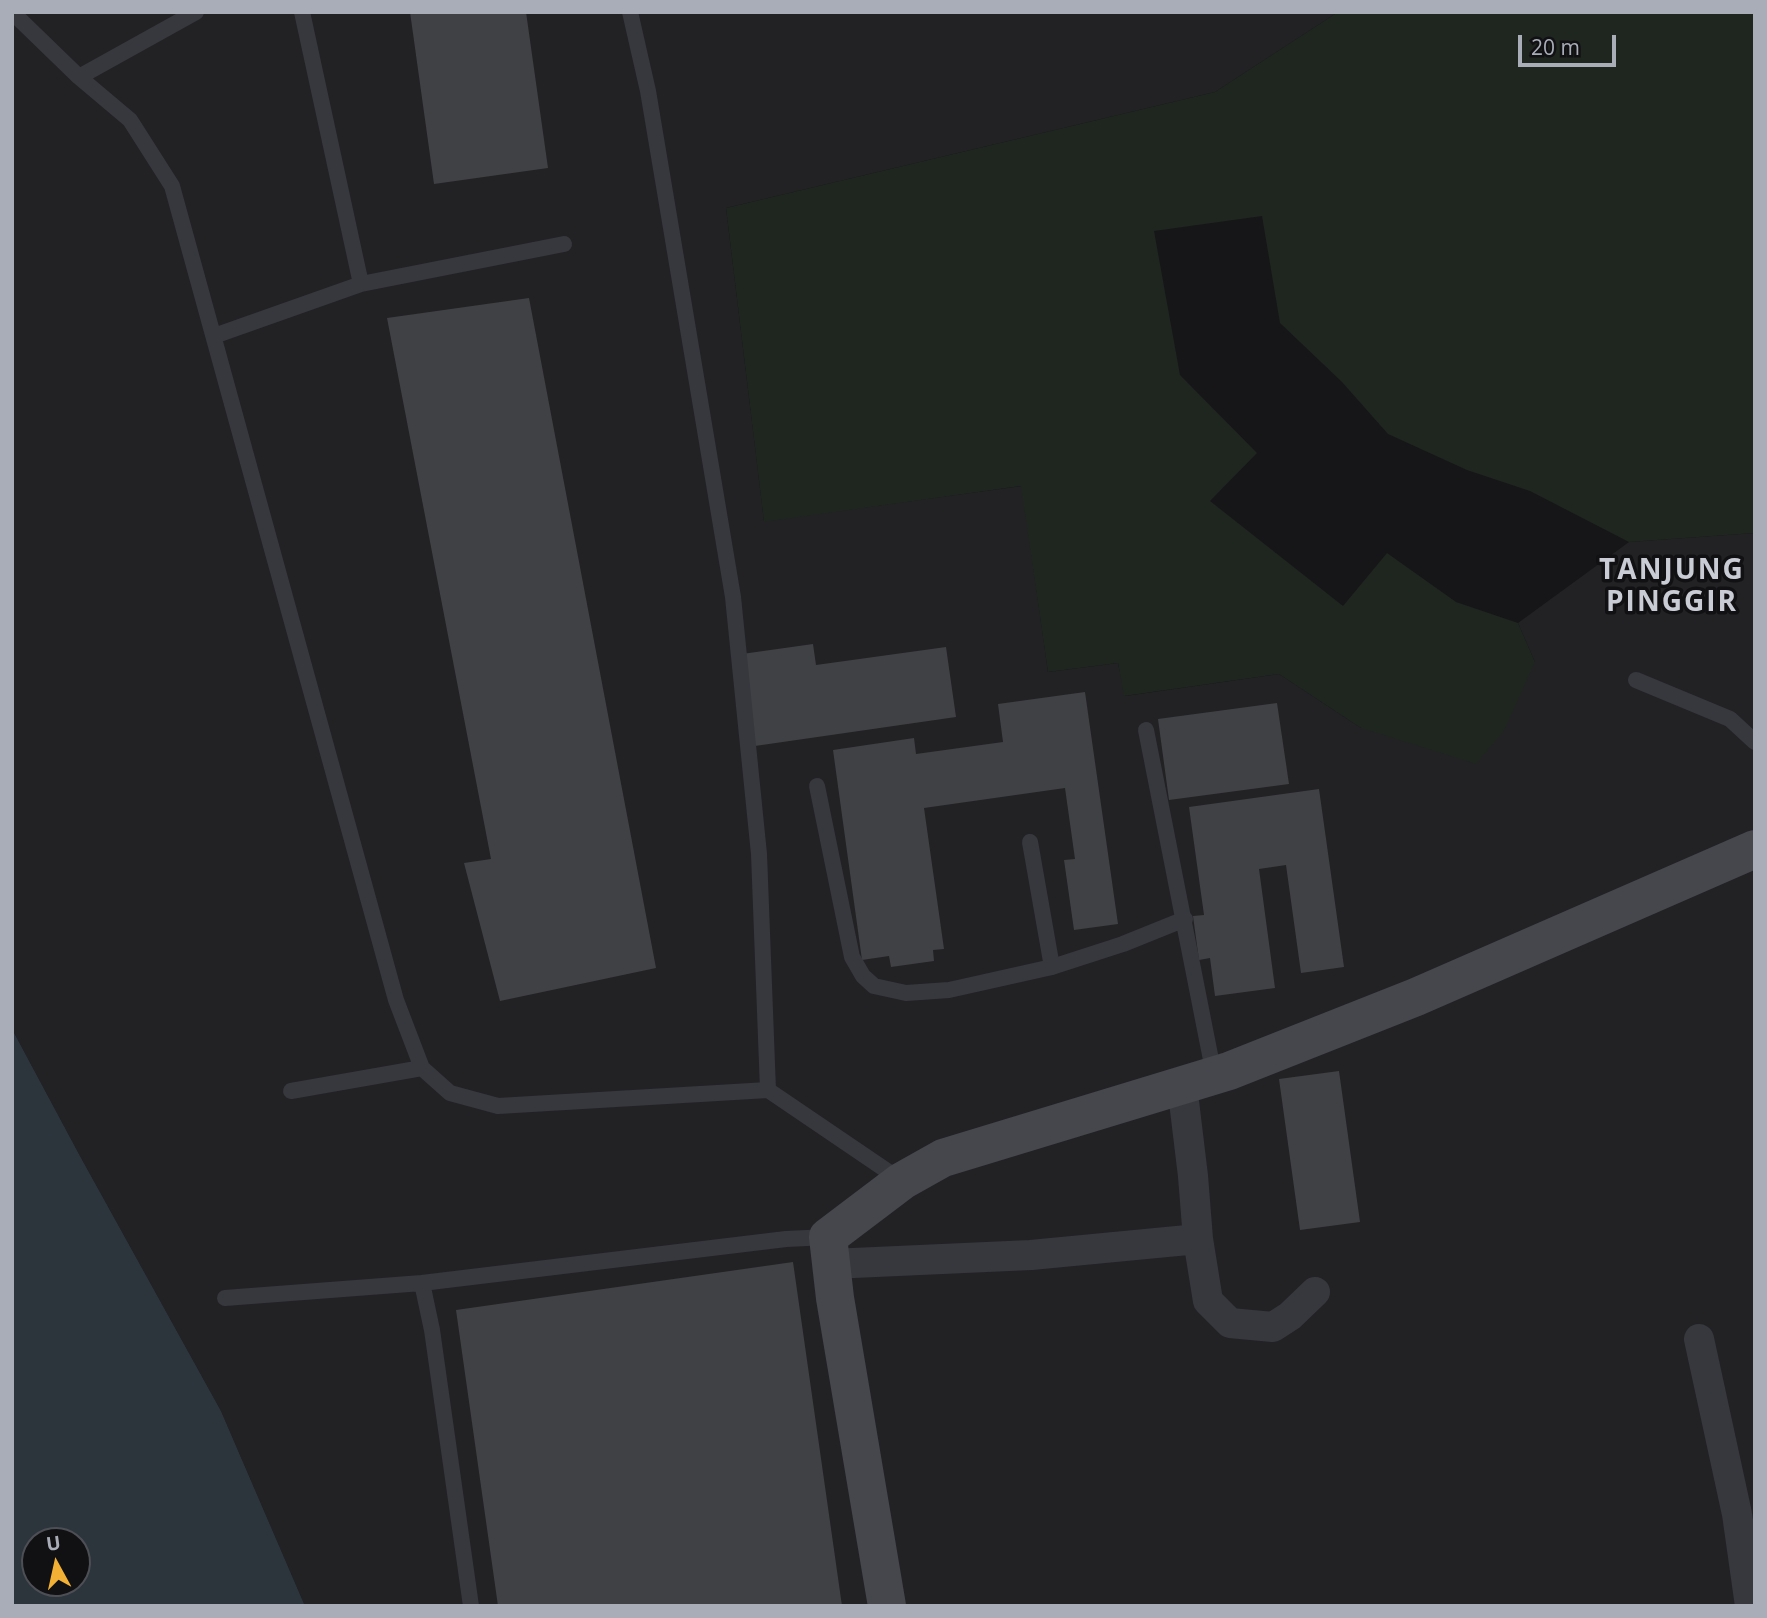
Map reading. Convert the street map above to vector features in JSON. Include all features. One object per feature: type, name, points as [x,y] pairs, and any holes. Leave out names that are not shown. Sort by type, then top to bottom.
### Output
[{"type":"street","points":[[830,1250],[902,1181],[943,1158],[1229,1071],[1416,998],[1755,849]]},
{"type":"street","points":[[1198,1080],[1192,1176],[1198,1239],[1208,1300],[1230,1323],[1273,1327],[1290,1316],[1315,1292]]},
{"type":"street","points":[[830,1250],[1031,1255],[1198,1239]]},
{"type":"street","points":[[830,1250],[835,1298],[887,1606]]},
{"type":"street","points":[[1699,1339],[1737,1514],[1750,1606]]},
{"type":"lane","points":[[12,12],[79,77],[130,120],[172,186],[396,1000],[422,1068],[450,1093],[498,1106],[768,1090],[902,1181]]},
{"type":"lane","points":[[79,77],[196,12]]},
{"type":"lane","points":[[302,12],[361,284]]},
{"type":"lane","points":[[630,12],[648,91],[733,597],[759,854],[768,1090]]},
{"type":"lane","points":[[214,337],[361,284],[564,244]]},
{"type":"lane","points":[[1636,680],[1730,719],[1755,742]]},
{"type":"lane","points":[[1146,730],[1185,919],[1198,1080]]},
{"type":"lane","points":[[817,786],[852,957],[863,976],[874,986],[906,993],[949,990],[1052,967],[1123,944],[1185,919]]},
{"type":"lane","points":[[1030,842],[1052,967]]},
{"type":"lane","points":[[291,1091],[422,1068]]},
{"type":"lane","points":[[225,1298],[422,1283],[786,1239],[830,1250]]},
{"type":"lane","points":[[422,1283],[435,1344],[471,1606]]},
{"type":"shaded area","points":[[12,12],[1338,12],[1215,92],[726,208],[764,521],[1022,486],[1048,672],[1118,663],[1125,696],[1279,674],[1361,728],[1535,662],[1518,623],[1629,542],[1755,533],[1755,1606],[305,1606],[221,1411],[12,1029]]},
{"type":"shaded area","points":[[1338,12],[1755,12],[1755,533],[1629,542],[1530,491],[1467,470],[1388,434],[1342,382],[1280,323],[1262,216],[1154,231],[1180,375],[1257,453],[1210,501],[1343,606],[1387,553],[1456,602],[1518,623],[1535,662],[1504,731],[1476,764],[1361,728],[1279,674],[1124,696],[1118,663],[1048,672],[1021,486],[764,522],[726,208],[1215,92]]},
{"type":"shaded area","points":[[12,1029],[221,1411],[305,1606],[12,1606]]},
{"type":"building","points":[[410,12],[526,12],[548,168],[434,184]]},
{"type":"building","points":[[529,298],[656,968],[500,1001],[464,863],[491,859],[387,318]]},
{"type":"building","points":[[813,644],[816,665],[946,647],[956,717],[755,746],[742,654]]},
{"type":"building","points":[[1085,692],[1118,924],[1074,930],[1064,860],[1075,859],[1065,788],[924,808],[944,949],[933,950],[934,961],[891,967],[889,956],[862,960],[833,750],[914,738],[916,754],[1003,742],[998,704]]},
{"type":"building","points":[[1277,703],[1289,784],[1169,800],[1158,719]]},
{"type":"building","points":[[1319,789],[1344,967],[1301,973],[1286,865],[1259,869],[1275,988],[1215,996],[1210,958],[1199,960],[1193,916],[1204,915],[1189,807]]},
{"type":"building","points":[[1339,1071],[1360,1222],[1300,1230],[1279,1079]]},
{"type":"building","points":[[793,1262],[842,1606],[498,1606],[456,1310]]},
{"type":"district","name":"TANJUNG PINGGIR","points":[[1672,587]]}]
